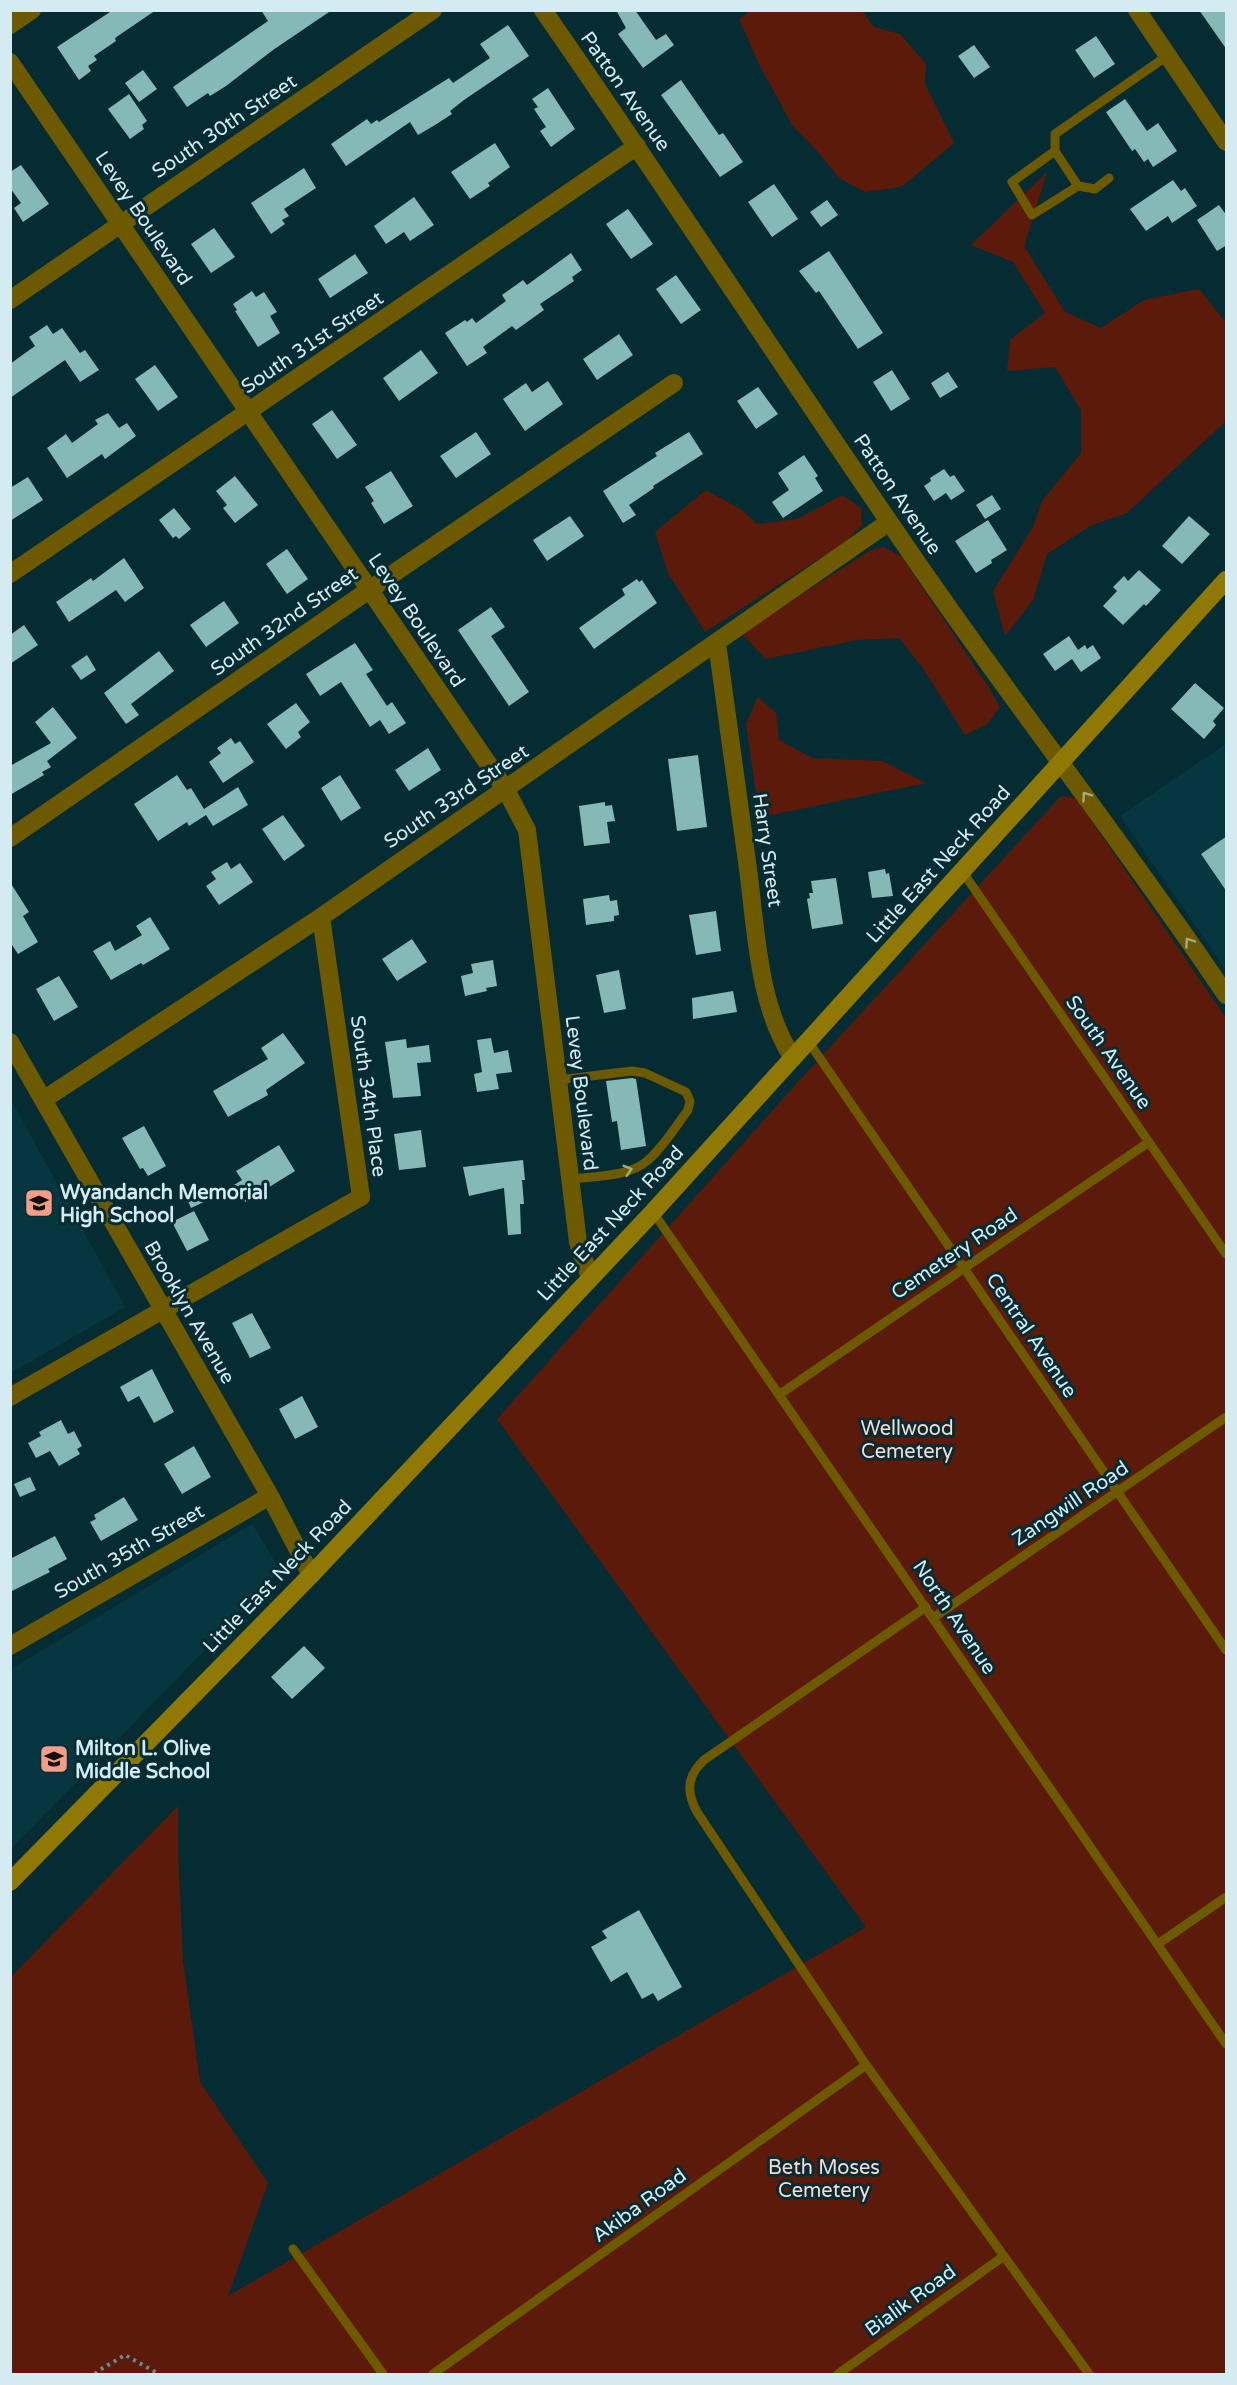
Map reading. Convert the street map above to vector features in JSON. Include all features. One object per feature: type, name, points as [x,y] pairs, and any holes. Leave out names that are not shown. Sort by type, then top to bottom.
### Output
[{"type":"main road","name":"Little East Neck Road","points":[[10,1882],[311,1575],[653,1212],[1227,580]]},
{"type":"street","points":[[10,25],[32,10]]},
{"type":"street","name":"South 30th Street","points":[[10,300],[434,10]]},
{"type":"street","name":"Patton Avenue","points":[[543,10],[638,146],[757,328],[889,522],[1225,990]]},
{"type":"street","points":[[1137,10],[1227,142]]},
{"type":"street","name":"Levey Boulevard","points":[[10,62],[506,790],[526,830],[578,1242],[590,1278]]},
{"type":"street","name":"South 31st Street","points":[[10,574],[638,146]]},
{"type":"street","name":"South 32nd Street","points":[[10,838],[369,590],[674,384]]},
{"type":"street","name":"South 33rd Street","points":[[43,1100],[321,917],[889,522]]},
{"type":"street","name":"Harry Street","points":[[717,643],[762,971],[776,1025],[781,1039],[793,1058]]},
{"type":"street","name":"South 34th Place","points":[[162,1310],[361,1197],[321,917]]},
{"type":"street","name":"Brooklyn Avenue","points":[[10,1042],[270,1496],[311,1575]]},
{"type":"street","points":[[10,1396],[162,1310]]},
{"type":"street","name":"South 35th Street","points":[[10,1646],[270,1496]]},
{"type":"lane","points":[[1078,186],[1055,151],[1055,134],[1167,56]]},
{"type":"lane","points":[[1055,151],[1012,182],[1032,215],[1078,186],[1095,189],[1109,178]]},
{"type":"lane","name":"South Avenue","points":[[962,871],[1227,1254]]},
{"type":"lane","name":"Central Avenue","points":[[808,1041],[1227,1650]]},
{"type":"lane","points":[[558,1080],[632,1071],[645,1073],[686,1092],[690,1101],[688,1110],[647,1161],[619,1173],[570,1179]]},
{"type":"lane","name":"Cemetery Road","points":[[780,1394],[1149,1142]]},
{"type":"lane","name":"North Avenue","points":[[653,1212],[1227,2044]]},
{"type":"lane","name":"Zangwill Road","points":[[933,1618],[1227,1417]]},
{"type":"lane","points":[[926,1607],[710,1756],[698,1766],[689,1781],[690,1798],[696,1812],[866,2066],[1089,2374]]},
{"type":"lane","points":[[1158,1944],[1227,1897]]},
{"type":"lane","name":"Akiba Road","points":[[434,2374],[866,2066]]},
{"type":"lane","points":[[293,2249],[383,2374]]},
{"type":"lane","name":"Bialik Road","points":[[838,2374],[1004,2256]]},
{"type":"path","points":[[95,2374],[125,2355],[159,2374]]},
{"type":"shaded area","points":[[1226,744],[1226,970],[1120,816]]},
{"type":"shaded area","name":"Wyandanch Memorial High School","points":[[11,1100],[125,1307],[10,1373]]},
{"type":"shaded area","name":"Milton L. Olive Middle School","points":[[252,1524],[281,1572],[11,1849],[11,1669]]},
{"type":"green space","points":[[750,11],[862,11],[874,27],[900,34],[926,64],[925,84],[954,143],[904,185],[895,188],[865,192],[839,178],[792,125],[759,64],[739,19]]},
{"type":"green space","points":[[1047,172],[1024,246],[1065,312],[1101,328],[1144,300],[1199,289],[1226,323],[1226,421],[1127,513],[1090,526],[1047,554],[1033,600],[1005,636],[993,591],[1033,527],[1042,501],[1081,453],[1081,410],[1055,367],[1007,371],[1010,340],[1045,313],[1013,262],[971,245]]},
{"type":"green space","points":[[706,490],[742,510],[757,524],[797,519],[842,495],[861,508],[862,525],[844,543],[705,632],[668,573],[655,532]]},
{"type":"green space","points":[[884,547],[902,557],[990,689],[1000,707],[987,724],[965,735],[922,667],[899,638],[857,640],[766,659],[741,633],[871,550]]},
{"type":"green space","points":[[758,697],[776,713],[779,740],[812,758],[882,761],[926,783],[762,817],[758,806],[746,724]]},
{"type":"green space","name":"Wellwood Cemetery","points":[[1061,796],[1076,798],[1226,1018],[1226,2374],[11,2374],[11,1977],[178,1806],[183,1961],[200,2082],[268,2183],[228,2296],[866,1927],[497,1419],[797,1083]]},
{"type":"building","points":[[113,10],[156,10],[115,38],[116,41],[94,56],[97,60],[88,66],[91,71],[79,80],[57,47]]},
{"type":"building","points":[[261,10],[332,10],[273,50],[226,86],[210,96],[208,93],[187,107],[173,87],[268,21]]},
{"type":"building","points":[[616,10],[635,10],[656,40],[666,34],[674,45],[643,68],[618,34],[626,28]]},
{"type":"building","points":[[1199,10],[1227,10],[1227,50]]},
{"type":"building","points":[[508,25],[529,56],[464,100],[450,111],[452,114],[435,125],[418,135],[410,122],[346,166],[331,144],[367,119],[371,124],[377,120],[379,122],[449,78],[453,83],[490,58],[480,44]]},
{"type":"building","points":[[1096,36],[1115,64],[1094,78],[1075,50]]},
{"type":"building","points":[[974,45],[990,67],[974,78],[958,56]]},
{"type":"building","points":[[143,70],[157,89],[139,102],[125,83]]},
{"type":"building","points":[[681,80],[719,135],[723,133],[743,162],[720,177],[661,95]]},
{"type":"building","points":[[548,88],[575,129],[551,147],[540,131],[546,127],[534,109],[538,107],[532,99]]},
{"type":"building","points":[[129,94],[147,121],[142,125],[144,129],[130,139],[108,109]]},
{"type":"building","points":[[1125,99],[1147,131],[1158,123],[1177,151],[1153,167],[1148,159],[1144,162],[1135,149],[1132,151],[1106,112]]},
{"type":"building","points":[[495,143],[510,167],[488,183],[490,186],[470,199],[451,172]]},
{"type":"building","points":[[21,165],[49,204],[23,222],[14,208],[21,203],[10,188],[10,172]]},
{"type":"building","points":[[304,168],[316,188],[284,209],[289,216],[282,220],[285,224],[271,234],[251,203]]},
{"type":"building","points":[[1173,180],[1181,191],[1185,188],[1197,206],[1172,223],[1168,216],[1146,231],[1130,209]]},
{"type":"building","points":[[774,184],[798,219],[772,237],[748,202]]},
{"type":"building","points":[[414,197],[434,225],[410,241],[404,232],[386,244],[374,226]]},
{"type":"building","points":[[827,200],[838,215],[821,227],[810,212]]},
{"type":"building","points":[[1219,205],[1227,216],[1227,245],[1217,251],[1197,220]]},
{"type":"building","points":[[628,209],[653,244],[631,259],[606,224]]},
{"type":"building","points":[[214,228],[235,257],[211,273],[191,244]]},
{"type":"building","points":[[829,251],[883,333],[858,349],[819,291],[816,293],[799,271]]},
{"type":"building","points":[[571,253],[582,270],[572,277],[574,281],[540,304],[544,310],[516,330],[512,326],[483,347],[487,353],[467,366],[445,333],[465,320],[467,322],[472,318],[476,323],[506,301],[502,295],[523,280],[527,285]]},
{"type":"building","points":[[355,254],[368,273],[330,298],[318,279]]},
{"type":"building","points":[[676,275],[701,310],[681,324],[656,289]]},
{"type":"building","points":[[252,291],[256,297],[264,292],[277,312],[270,316],[280,333],[258,347],[233,304]]},
{"type":"building","points":[[47,325],[53,334],[62,328],[80,353],[85,350],[99,370],[80,382],[65,360],[10,398],[10,364],[35,346],[29,337]]},
{"type":"building","points":[[619,334],[633,355],[597,380],[583,359]]},
{"type":"building","points":[[421,350],[438,373],[399,401],[383,378]]},
{"type":"building","points":[[155,365],[178,397],[158,411],[135,379]]},
{"type":"building","points":[[892,370],[910,399],[891,411],[873,382]]},
{"type":"building","points":[[948,372],[958,387],[940,398],[931,383]]},
{"type":"building","points":[[548,381],[563,404],[525,431],[503,399],[526,383],[532,392]]},
{"type":"building","points":[[758,387],[778,414],[756,429],[737,401]]},
{"type":"building","points":[[332,410],[357,445],[337,459],[312,424]]},
{"type":"building","points":[[108,413],[119,428],[127,423],[136,436],[105,459],[102,454],[67,478],[47,448],[66,434],[72,443],[98,424],[95,420]]},
{"type":"building","points":[[476,432],[491,454],[456,478],[440,456]]},
{"type":"building","points":[[689,432],[703,454],[653,486],[654,488],[629,505],[636,515],[623,523],[603,491],[657,456],[655,453]]},
{"type":"building","points":[[804,455],[818,476],[815,478],[823,491],[783,518],[772,502],[789,490],[778,473]]},
{"type":"building","points":[[944,469],[950,477],[954,475],[965,491],[951,500],[946,493],[934,501],[924,486],[931,481],[930,478]]},
{"type":"building","points":[[391,471],[413,506],[384,524],[371,503],[374,501],[365,487]]},
{"type":"building","points":[[235,476],[258,505],[235,523],[223,508],[227,505],[216,491]]},
{"type":"building","points":[[28,477],[43,500],[10,521],[10,488]]},
{"type":"building","points":[[992,495],[1001,509],[985,519],[976,505]]},
{"type":"building","points":[[174,508],[191,529],[179,539],[176,536],[173,538],[159,520]]},
{"type":"building","points":[[570,516],[584,536],[547,561],[533,540]]},
{"type":"building","points":[[1189,516],[1210,534],[1182,564],[1162,546]]},
{"type":"building","points":[[988,520],[1007,550],[976,573],[955,541]]},
{"type":"building","points":[[287,549],[308,579],[287,594],[266,564]]},
{"type":"building","points":[[124,558],[144,588],[125,602],[116,590],[69,622],[56,602],[91,578],[93,581]]},
{"type":"building","points":[[1139,570],[1161,590],[1123,625],[1103,606],[1117,591],[1113,587],[1124,576],[1128,581]]},
{"type":"building","points":[[637,579],[639,582],[642,580],[657,603],[594,649],[579,628],[625,595],[622,589]]},
{"type":"building","points":[[224,601],[239,623],[206,647],[190,625]]},
{"type":"building","points":[[491,607],[505,627],[491,636],[529,692],[509,706],[458,630]]},
{"type":"building","points":[[24,625],[38,645],[10,664],[10,635]]},
{"type":"building","points":[[1069,636],[1078,650],[1085,645],[1087,649],[1093,645],[1101,658],[1081,672],[1072,659],[1055,671],[1043,654]]},
{"type":"building","points":[[355,643],[373,670],[366,674],[387,706],[392,702],[406,723],[389,734],[380,720],[370,727],[341,682],[320,696],[306,674]]},
{"type":"building","points":[[159,651],[174,671],[131,704],[139,715],[126,724],[104,693]]},
{"type":"building","points":[[87,655],[96,670],[81,680],[71,666]]},
{"type":"building","points":[[1195,683],[1224,708],[1213,721],[1216,725],[1204,739],[1171,709]]},
{"type":"building","points":[[296,703],[310,722],[298,732],[301,737],[286,749],[267,724]]},
{"type":"building","points":[[53,707],[77,738],[47,761],[51,767],[42,772],[44,775],[10,795],[10,766],[51,743],[35,722]]},
{"type":"building","points":[[231,738],[235,744],[240,741],[254,762],[223,783],[209,762],[221,753],[217,748]]},
{"type":"building","points":[[428,748],[441,770],[409,791],[395,770]]},
{"type":"building","points":[[698,755],[707,827],[677,831],[668,759]]},
{"type":"building","points":[[177,775],[187,790],[191,788],[204,809],[238,787],[248,805],[213,826],[206,815],[189,826],[187,822],[158,841],[134,804]]},
{"type":"building","points":[[340,775],[361,808],[341,821],[321,788]]},
{"type":"building","points":[[605,802],[605,806],[612,805],[615,821],[607,822],[610,843],[584,846],[579,806]]},
{"type":"building","points":[[283,815],[305,846],[284,861],[262,829]]},
{"type":"building","points":[[1227,836],[1227,892],[1201,854]]},
{"type":"building","points":[[227,862],[231,869],[240,863],[253,882],[219,905],[206,886],[216,879],[211,872]]},
{"type":"building","points":[[885,869],[886,874],[889,873],[893,896],[872,898],[868,872]]},
{"type":"building","points":[[836,878],[843,924],[812,929],[807,899],[810,898],[809,893],[813,893],[811,881]]},
{"type":"building","points":[[10,882],[29,912],[23,916],[38,942],[18,954],[10,942]]},
{"type":"building","points":[[609,895],[610,901],[617,900],[619,915],[614,916],[614,921],[586,925],[583,899]]},
{"type":"building","points":[[716,911],[721,951],[696,955],[689,915]]},
{"type":"building","points":[[150,917],[170,949],[111,980],[93,951],[110,941],[115,951],[142,935],[136,926]]},
{"type":"building","points":[[412,939],[427,962],[397,981],[382,959]]},
{"type":"building","points":[[493,960],[497,986],[465,996],[461,976],[473,973],[471,964]]},
{"type":"building","points":[[619,970],[626,1009],[604,1013],[596,975]]},
{"type":"building","points":[[59,976],[78,1007],[54,1021],[36,989]]},
{"type":"building","points":[[733,991],[737,1012],[693,1019],[692,998]]},
{"type":"building","points":[[283,1033],[305,1063],[266,1090],[268,1095],[228,1117],[213,1091],[268,1059],[261,1048]]},
{"type":"building","points":[[491,1038],[494,1053],[508,1050],[512,1072],[496,1074],[499,1089],[477,1092],[474,1074],[482,1072],[477,1040]]},
{"type":"building","points":[[406,1039],[407,1048],[429,1045],[431,1062],[417,1063],[421,1096],[393,1098],[385,1042]]},
{"type":"building","points":[[636,1079],[646,1146],[621,1150],[617,1121],[612,1122],[606,1081]]},
{"type":"building","points":[[144,1126],[166,1166],[148,1176],[143,1168],[140,1169],[122,1138]]},
{"type":"building","points":[[421,1130],[426,1167],[399,1170],[394,1134]]},
{"type":"building","points":[[279,1145],[295,1171],[245,1202],[234,1185],[242,1180],[236,1171]]},
{"type":"building","points":[[523,1160],[525,1180],[522,1180],[524,1204],[520,1204],[521,1234],[508,1235],[504,1188],[469,1196],[463,1167]]},
{"type":"building","points":[[204,1185],[208,1200],[191,1208],[185,1194]]},
{"type":"building","points":[[194,1211],[209,1240],[187,1251],[172,1222]]},
{"type":"building","points":[[252,1313],[271,1348],[250,1358],[232,1323]]},
{"type":"building","points":[[152,1369],[174,1412],[154,1423],[139,1396],[128,1402],[120,1387]]},
{"type":"building","points":[[302,1396],[318,1427],[295,1439],[279,1409]]},
{"type":"building","points":[[61,1420],[68,1434],[74,1431],[82,1446],[77,1449],[80,1454],[59,1466],[50,1451],[36,1458],[28,1443],[41,1436],[39,1432]]},
{"type":"building","points":[[194,1446],[211,1477],[182,1494],[164,1464]]},
{"type":"building","points":[[30,1477],[36,1490],[20,1497],[14,1484]]},
{"type":"building","points":[[124,1497],[138,1520],[101,1541],[90,1522],[96,1519],[94,1515]]},
{"type":"building","points":[[55,1536],[67,1559],[48,1569],[50,1572],[10,1592],[10,1559]]},
{"type":"building","points":[[304,1646],[325,1668],[292,1699],[271,1677]]},
{"type":"building","points":[[639,1910],[682,1987],[658,2001],[653,1993],[642,1999],[627,1972],[611,1982],[591,1947],[607,1938],[602,1931]]},
{"type":"place","name":"Wyandanch Memorial High School","points":[[39,1203]]},
{"type":"place","name":"Milton L. Olive Middle School","points":[[54,1759]]},
{"type":"park label","name":"Beth Moses Cemetery","points":[[824,2178]]}]
